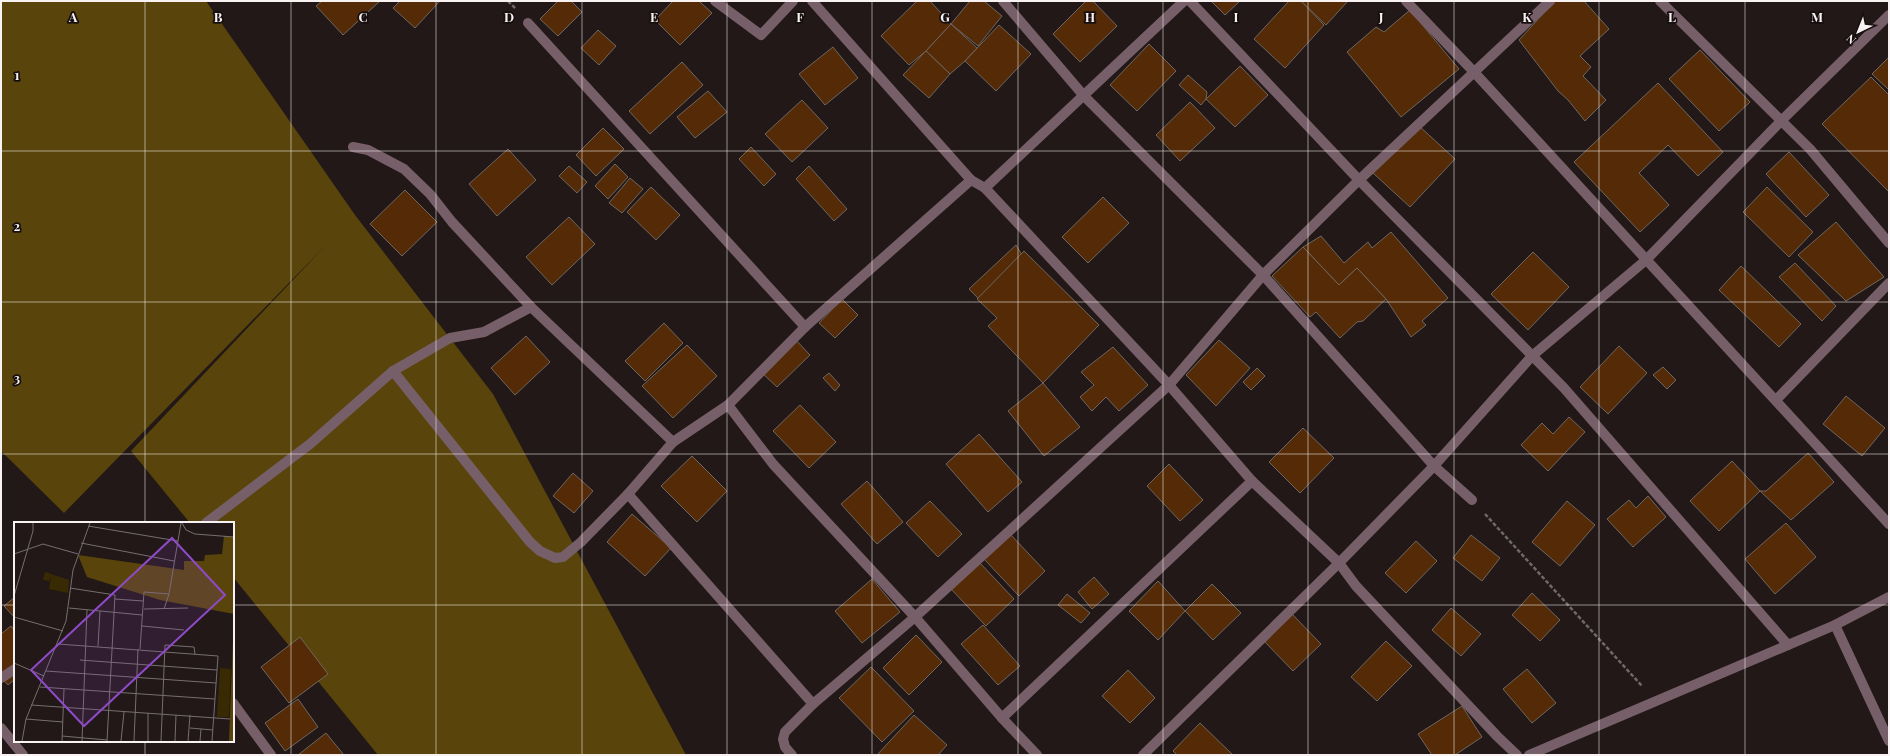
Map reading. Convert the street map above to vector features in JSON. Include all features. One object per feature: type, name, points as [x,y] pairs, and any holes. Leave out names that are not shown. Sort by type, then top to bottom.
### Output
[{"type":"street","points":[[715,1],[761,35],[793,1]]},
{"type":"street","points":[[812,1],[971,180],[985,188],[1169,385],[1252,481],[1339,563],[1356,586],[1497,736],[1517,755]]},
{"type":"street","points":[[1003,1],[1084,96],[1263,275],[1434,466],[1472,500]]},
{"type":"street","points":[[985,188],[1184,1]]},
{"type":"street","points":[[1190,1],[1359,180],[1564,388],[1788,645]]},
{"type":"street","points":[[1406,1],[1474,72],[1889,524]]},
{"type":"street","points":[[792,755],[785,747],[783,739],[785,732],[813,704],[915,617],[1169,385],[1263,275],[1359,180],[1550,1]]},
{"type":"street","points":[[1660,1],[1810,149],[1889,243]]},
{"type":"street","points":[[1143,755],[1339,563],[1434,466],[1532,356],[1646,260],[1782,120],[1889,15]]},
{"type":"street","points":[[528,23],[805,327]]},
{"type":"street","points":[[353,147],[368,150],[404,169],[430,194],[452,222],[531,307],[673,442]]},
{"type":"street","points":[[393,371],[530,542],[544,553],[555,558],[563,557],[628,494],[673,442],[728,406],[805,327],[971,180]]},
{"type":"street","points":[[1776,400],[1889,283]]},
{"type":"street","points":[[207,522],[310,444],[393,371],[450,338],[484,332],[531,307]]},
{"type":"street","points":[[728,406],[773,464],[915,617],[1002,718],[1037,755]]},
{"type":"street","points":[[1002,718],[1252,481]]},
{"type":"street","points":[[628,494],[813,704]]},
{"type":"street","points":[[1529,755],[1788,645],[1835,624],[1889,597]]},
{"type":"street","points":[[1835,624],[1889,742]]},
{"type":"street","points":[[1,678],[14,670]]},
{"type":"street","points":[[234,704],[271,755]]},
{"type":"street","points":[[1,728],[23,755]]},
{"type":"path","points":[[1472,500],[1656,701]]},
{"type":"shaded area","points":[[1,1],[206,1],[355,215],[493,394],[686,755],[378,755],[234,578],[234,522],[189,522],[131,451],[327,244],[64,513],[1,451]]},
{"type":"building","points":[[322,1],[380,1],[343,35],[316,6]]},
{"type":"building","points":[[400,1],[440,1],[415,28],[393,8]]},
{"type":"building","points":[[558,1],[571,1],[582,12],[558,36],[540,19]]},
{"type":"building","points":[[673,1],[699,1],[712,13],[680,45],[655,20]]},
{"type":"building","points":[[917,1],[930,1],[951,24],[926,51],[909,65],[881,36]]},
{"type":"building","points":[[970,1],[984,1],[1002,16],[978,46],[951,24]]},
{"type":"building","points":[[1086,1],[1093,1],[1117,26],[1080,62],[1053,34]]},
{"type":"building","points":[[1211,1],[1240,1],[1225,15]]},
{"type":"building","points":[[1289,1],[1301,1],[1324,25],[1285,68],[1254,39]]},
{"type":"building","points":[[1301,1],[1348,1],[1326,25]]},
{"type":"building","points":[[1555,1],[1584,1],[1609,29],[1580,56],[1591,67],[1583,76],[1606,100],[1585,121],[1568,100],[1558,91],[1519,40]]},
{"type":"building","points":[[1410,10],[1459,69],[1401,117],[1347,52],[1376,27],[1384,32]]},
{"type":"building","points":[[951,24],[977,48],[950,74],[926,51]]},
{"type":"building","points":[[999,25],[1031,54],[996,91],[965,61]]},
{"type":"building","points":[[598,30],[616,46],[599,65],[581,48]]},
{"type":"building","points":[[1149,44],[1176,71],[1137,111],[1110,85]]},
{"type":"building","points":[[833,47],[858,78],[825,105],[799,74]]},
{"type":"building","points":[[1700,50],[1750,102],[1719,131],[1669,79]]},
{"type":"building","points":[[926,51],[950,74],[929,98],[903,75]]},
{"type":"building","points":[[1889,57],[1889,90],[1872,74]]},
{"type":"building","points":[[682,62],[703,85],[650,134],[629,111]]},
{"type":"building","points":[[1240,66],[1268,95],[1235,127],[1206,99]]},
{"type":"building","points":[[1188,75],[1207,92],[1206,99],[1201,105],[1179,85]]},
{"type":"building","points":[[1871,77],[1889,95],[1889,192],[1822,124]]},
{"type":"building","points":[[1658,83],[1723,152],[1698,176],[1668,145],[1639,173],[1669,205],[1640,232],[1574,162]]},
{"type":"building","points":[[708,91],[727,112],[695,138],[677,117]]},
{"type":"building","points":[[802,100],[828,128],[792,162],[765,134]]},
{"type":"building","points":[[1190,102],[1215,128],[1180,161],[1156,135]]},
{"type":"building","points":[[1418,125],[1455,159],[1410,207],[1373,173]]},
{"type":"building","points":[[603,128],[624,149],[596,176],[576,155]]},
{"type":"building","points":[[751,147],[776,174],[764,186],[739,159]]},
{"type":"building","points":[[508,149],[536,180],[497,216],[469,184]]},
{"type":"building","points":[[1789,152],[1829,195],[1806,217],[1766,174]]},
{"type":"building","points":[[615,164],[628,177],[608,199],[595,186]]},
{"type":"building","points":[[569,166],[587,182],[577,193],[559,176]]},
{"type":"building","points":[[809,166],[847,209],[834,221],[796,179]]},
{"type":"building","points":[[630,178],[643,189],[622,213],[609,203]]},
{"type":"building","points":[[651,187],[680,215],[656,240],[627,212]]},
{"type":"building","points":[[1767,187],[1813,232],[1789,257],[1743,212]]},
{"type":"building","points":[[405,190],[437,222],[402,256],[370,224]]},
{"type":"building","points":[[1103,197],[1129,223],[1088,263],[1062,237]]},
{"type":"building","points":[[569,217],[595,244],[552,285],[526,257]]},
{"type":"building","points":[[1836,222],[1884,277],[1846,301],[1798,255]]},
{"type":"building","points":[[1391,232],[1448,298],[1422,321],[1426,325],[1411,337],[1386,299],[1357,268],[1339,285],[1303,247],[1321,236],[1344,263],[1368,242],[1372,248]]},
{"type":"building","points":[[1016,245],[1050,303],[1011,332],[969,289]]},
{"type":"building","points":[[1303,247],[1339,285],[1357,268],[1386,299],[1363,321],[1357,322],[1340,338],[1316,312],[1310,317],[1272,276]]},
{"type":"building","points":[[1024,251],[1099,325],[1043,383],[988,326],[997,318],[977,299]]},
{"type":"building","points":[[1533,252],[1569,287],[1528,330],[1491,294]]},
{"type":"building","points":[[1795,263],[1836,306],[1822,321],[1779,277]]},
{"type":"building","points":[[1741,266],[1801,324],[1779,347],[1719,290]]},
{"type":"building","points":[[842,299],[858,315],[835,338],[819,323]]},
{"type":"building","points":[[664,323],[683,343],[645,381],[625,361]]},
{"type":"building","points":[[526,336],[550,362],[515,395],[491,368]]},
{"type":"building","points":[[794,338],[810,355],[777,387],[760,371]]},
{"type":"building","points":[[1219,340],[1250,368],[1216,406],[1186,375]]},
{"type":"building","points":[[687,345],[717,376],[673,418],[642,386]]},
{"type":"building","points":[[1619,346],[1647,373],[1608,414],[1580,387]]},
{"type":"building","points":[[1113,347],[1148,385],[1119,411],[1106,397],[1092,411],[1080,397],[1094,385],[1081,372]]},
{"type":"building","points":[[1663,367],[1676,380],[1667,389],[1653,375]]},
{"type":"building","points":[[1257,368],[1265,376],[1251,390],[1243,382]]},
{"type":"building","points":[[829,373],[840,385],[835,391],[823,378]]},
{"type":"building","points":[[1043,383],[1080,427],[1044,456],[1008,411]]},
{"type":"building","points":[[1846,396],[1885,428],[1862,456],[1823,424]]},
{"type":"building","points":[[800,405],[836,442],[809,468],[773,431]]},
{"type":"building","points":[[1569,417],[1585,432],[1548,471],[1521,445],[1542,423],[1553,434]]},
{"type":"building","points":[[1303,428],[1334,458],[1300,493],[1269,462]]},
{"type":"building","points":[[979,434],[1022,482],[988,512],[946,464]]},
{"type":"building","points":[[1808,453],[1834,482],[1791,520],[1760,491],[1766,491]]},
{"type":"building","points":[[692,456],[727,491],[697,522],[661,486]]},
{"type":"building","points":[[1732,461],[1760,491],[1719,531],[1690,501]]},
{"type":"building","points":[[1169,464],[1203,500],[1180,521],[1147,486]]},
{"type":"building","points":[[573,473],[593,491],[574,513],[553,496]]},
{"type":"building","points":[[867,481],[903,522],[877,544],[841,504]]},
{"type":"building","points":[[1648,496],[1666,517],[1633,547],[1607,519],[1629,500],[1636,508]]},
{"type":"building","points":[[930,501],[962,534],[938,557],[906,523]]},
{"type":"building","points":[[1567,501],[1595,525],[1560,566],[1532,542]]},
{"type":"building","points":[[632,514],[671,548],[645,576],[607,542]]},
{"type":"building","points":[[1786,523],[1816,557],[1775,594],[1745,559]]},
{"type":"building","points":[[1010,534],[1045,571],[1019,596],[984,559]]},
{"type":"building","points":[[1471,535],[1500,558],[1482,581],[1453,558]]},
{"type":"building","points":[[1416,541],[1437,561],[1406,593],[1385,573]]},
{"type":"building","points":[[979,562],[1014,599],[986,626],[951,589]]},
{"type":"building","points":[[1094,577],[1109,594],[1092,609],[1078,592]]},
{"type":"building","points":[[872,579],[900,612],[862,643],[835,611]]},
{"type":"building","points":[[1158,581],[1185,611],[1158,640],[1129,611]]},
{"type":"building","points":[[1212,584],[1241,613],[1213,640],[1185,611]]},
{"type":"building","points":[[1532,593],[1560,620],[1540,641],[1512,615]]},
{"type":"building","points":[[1067,594],[1090,613],[1081,623],[1058,605]]},
{"type":"building","points":[[14,598],[14,617],[4,606]]},
{"type":"building","points":[[1451,608],[1481,634],[1461,656],[1432,630]]},
{"type":"building","points":[[1291,613],[1321,644],[1293,671],[1263,640]]},
{"type":"building","points":[[983,625],[1020,666],[998,685],[961,644]]},
{"type":"building","points":[[11,626],[14,630],[14,680],[8,685],[1,677],[1,634]]},
{"type":"building","points":[[916,635],[942,662],[909,695],[883,668]]},
{"type":"building","points":[[300,637],[328,674],[289,703],[261,667]]},
{"type":"building","points":[[1386,641],[1412,666],[1377,701],[1351,677]]},
{"type":"building","points":[[871,667],[914,711],[882,742],[839,698]]},
{"type":"building","points":[[1527,669],[1556,703],[1532,723],[1503,689]]},
{"type":"building","points":[[1128,670],[1155,698],[1130,723],[1102,696]]},
{"type":"building","points":[[298,699],[318,727],[285,751],[265,723]]},
{"type":"building","points":[[1462,706],[1482,737],[1455,755],[1432,755],[1418,734]]},
{"type":"building","points":[[914,715],[947,745],[938,755],[877,755]]},
{"type":"building","points":[[1200,723],[1233,755],[1177,755],[1173,751]]},
{"type":"building","points":[[326,733],[344,755],[298,755]]}]
